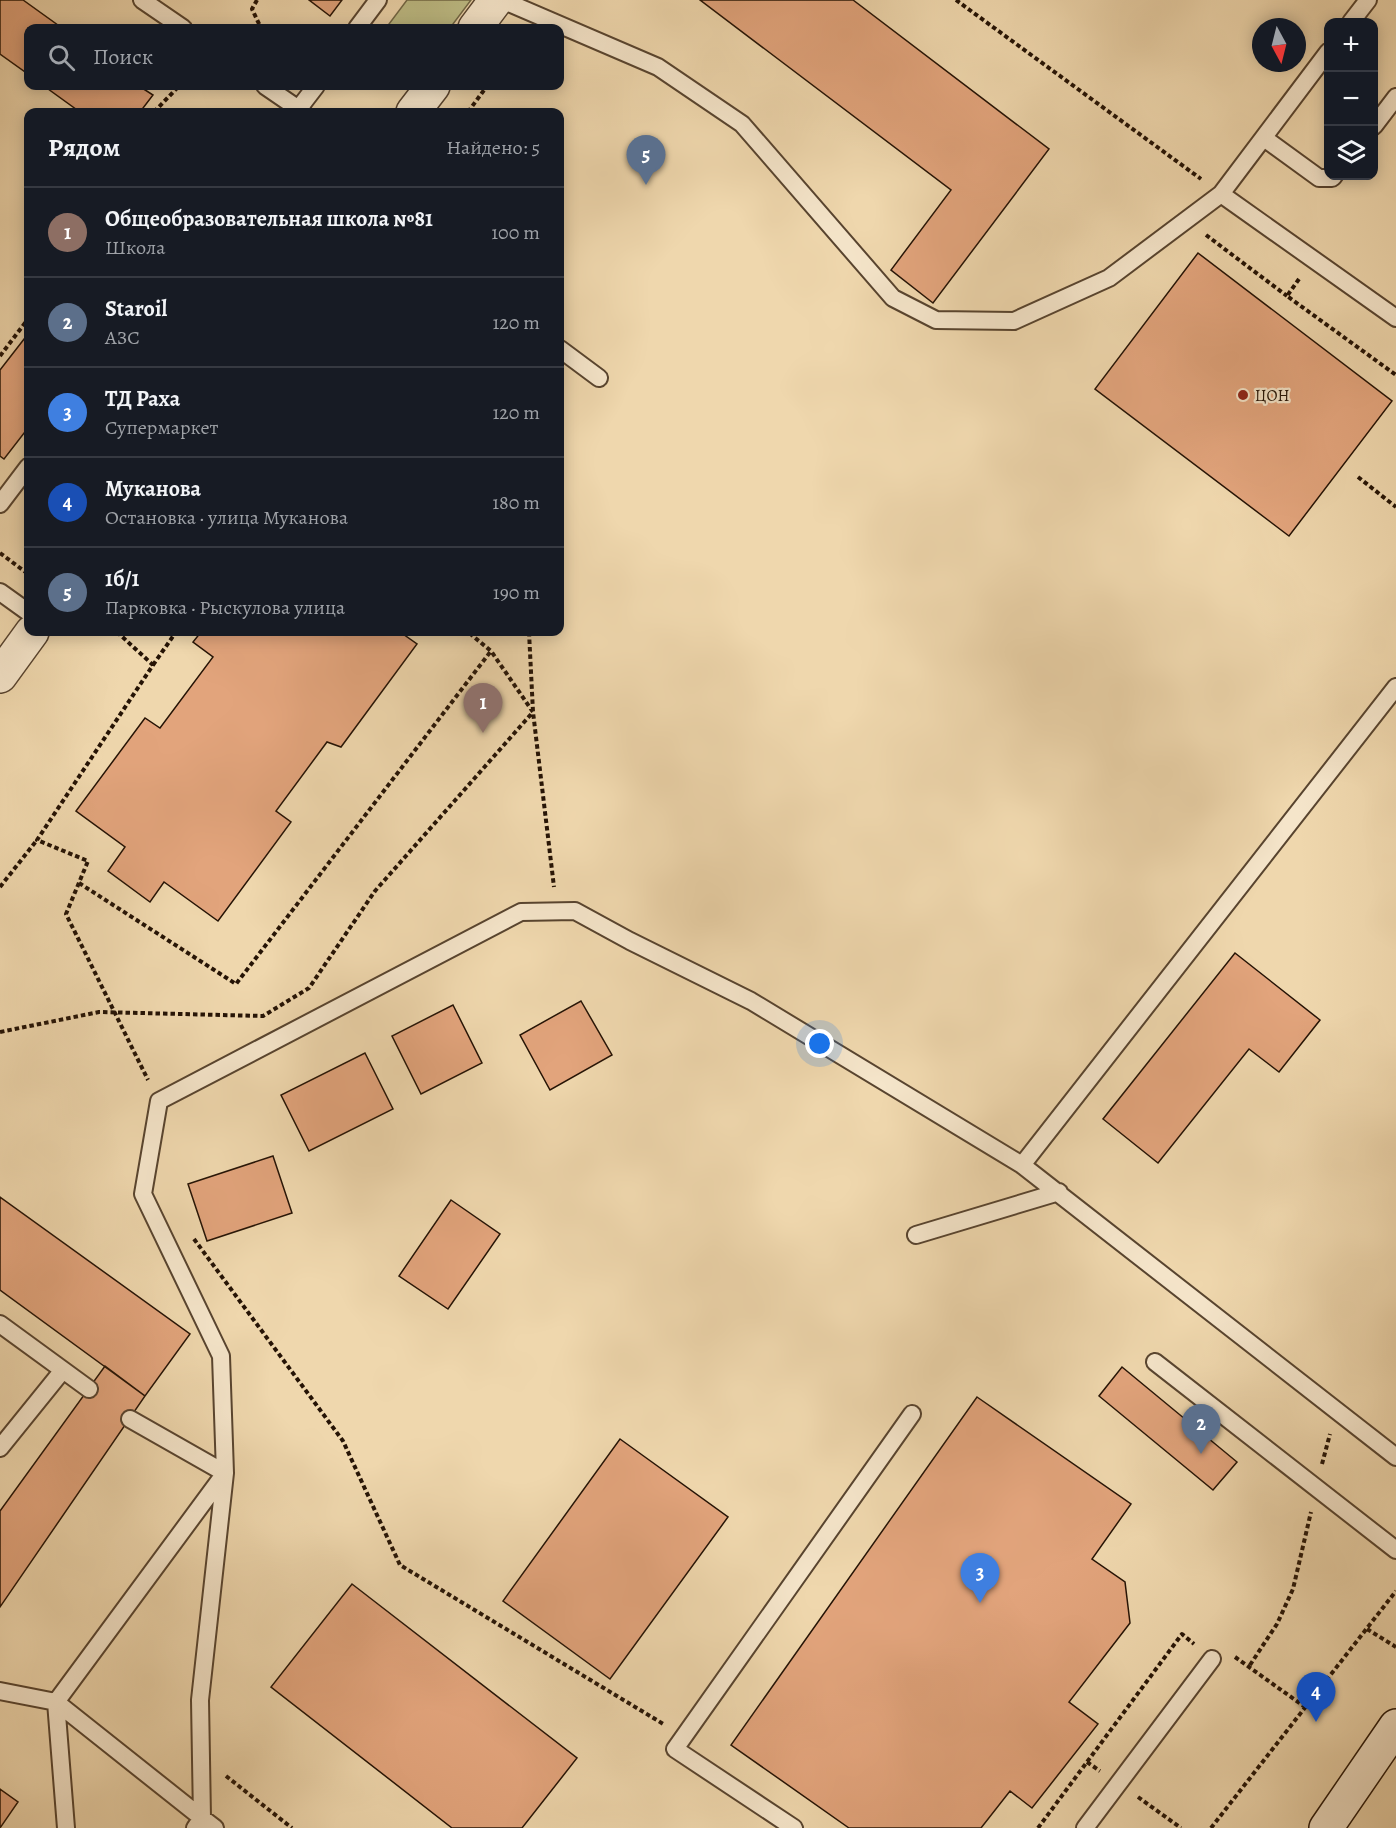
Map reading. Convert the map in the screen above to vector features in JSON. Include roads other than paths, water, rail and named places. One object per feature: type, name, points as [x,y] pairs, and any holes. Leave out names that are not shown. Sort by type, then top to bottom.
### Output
[{"type":"street","points":[[478,24],[496,0]]},
{"type":"street","points":[[416,108],[430,90]]},
{"type":"street","points":[[0,676],[29,636]]},
{"type":"street","points":[[1326,1828],[1396,1726]]},
{"type":"lane","points":[[142,0],[177,24]]},
{"type":"lane","points":[[360,24],[378,0]]},
{"type":"lane","points":[[502,0],[558,24]]},
{"type":"lane","points":[[1354,18],[1368,0]]},
{"type":"lane","points":[[564,27],[658,67],[742,124],[893,297],[936,320],[1014,321],[1109,278],[1221,194],[1324,59]]},
{"type":"lane","points":[[270,90],[295,108]]},
{"type":"lane","points":[[301,108],[313,90]]},
{"type":"lane","points":[[1378,121],[1396,97]]},
{"type":"lane","points":[[1264,138],[1319,178],[1324,178]]},
{"type":"lane","points":[[1221,194],[1396,318]]},
{"type":"lane","points":[[564,353],[599,378]]},
{"type":"lane","points":[[0,504],[24,472]]},
{"type":"lane","points":[[0,592],[24,609]]},
{"type":"lane","points":[[1022,1165],[1396,687]]},
{"type":"lane","points":[[204,1825],[200,1700],[225,1473],[221,1356],[143,1194],[159,1101],[521,912],[575,911],[751,1001],[1022,1165],[1396,1457]]},
{"type":"lane","points":[[916,1235],[1059,1192]]},
{"type":"lane","points":[[0,1324],[89,1389]]},
{"type":"lane","points":[[1155,1362],[1396,1550]]},
{"type":"lane","points":[[0,1448],[63,1370]]},
{"type":"lane","points":[[794,1828],[675,1749],[912,1414]]},
{"type":"lane","points":[[130,1419],[225,1473]]},
{"type":"lane","points":[[66,1828],[56,1702],[225,1473]]},
{"type":"lane","points":[[1085,1828],[1212,1659]]},
{"type":"lane","points":[[0,1691],[56,1702],[204,1825]]},
{"type":"place","name":"1б/1","points":[[646,185]]},
{"type":"place","name":"ЦОН","points":[[1243,395]]},
{"type":"place","name":"Общеобразовательная школа №81","points":[[483,733]]},
{"type":"place","name":"Staroil","points":[[1201,1454]]},
{"type":"place","name":"ТД Раха","points":[[980,1603]]},
{"type":"place","name":"Муканова","points":[[1316,1722]]}]
